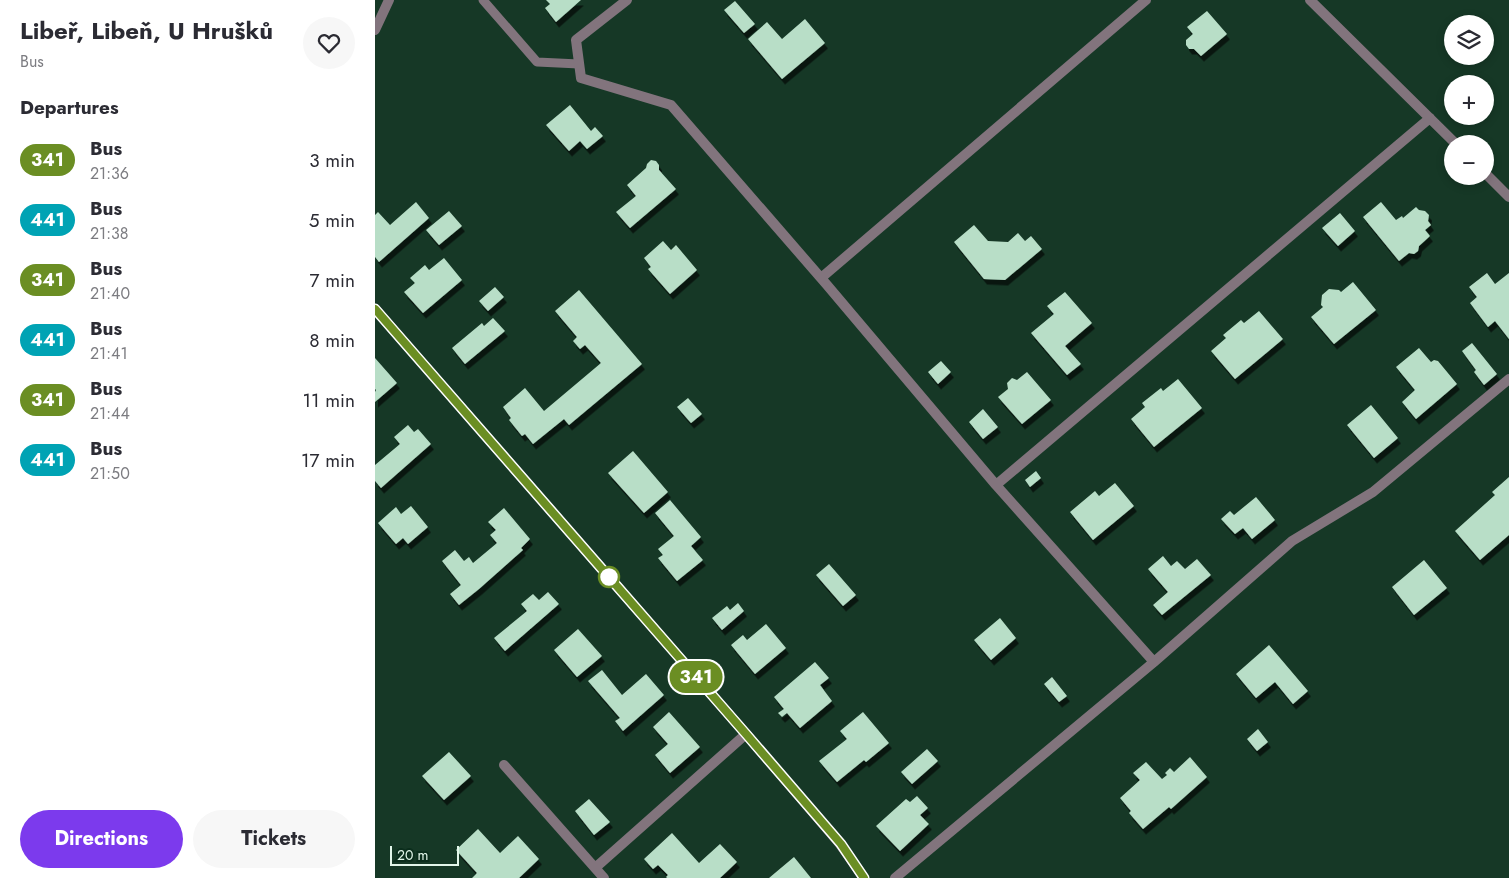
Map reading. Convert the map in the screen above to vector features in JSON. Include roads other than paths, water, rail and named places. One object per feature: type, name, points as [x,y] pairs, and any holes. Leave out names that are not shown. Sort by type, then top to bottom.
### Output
[{"type":"street","points":[[375,30],[389,0]]},
{"type":"street","points":[[627,0],[576,40],[581,78],[671,105],[821,278],[996,485],[1154,662]]},
{"type":"street","points":[[821,278],[1146,0]]},
{"type":"street","points":[[1310,0],[1447,135]]},
{"type":"street","points":[[996,485],[1430,118]]},
{"type":"street","points":[[1494,182],[1509,197]]},
{"type":"street","points":[[375,309],[841,844],[864,878]]},
{"type":"street","points":[[895,878],[1154,662],[1292,541],[1373,492],[1509,380]]},
{"type":"street","points":[[595,868],[746,734]]},
{"type":"street","points":[[504,766],[604,878]]},
{"type":"lane","points":[[483,0],[537,62],[579,64]]}]
